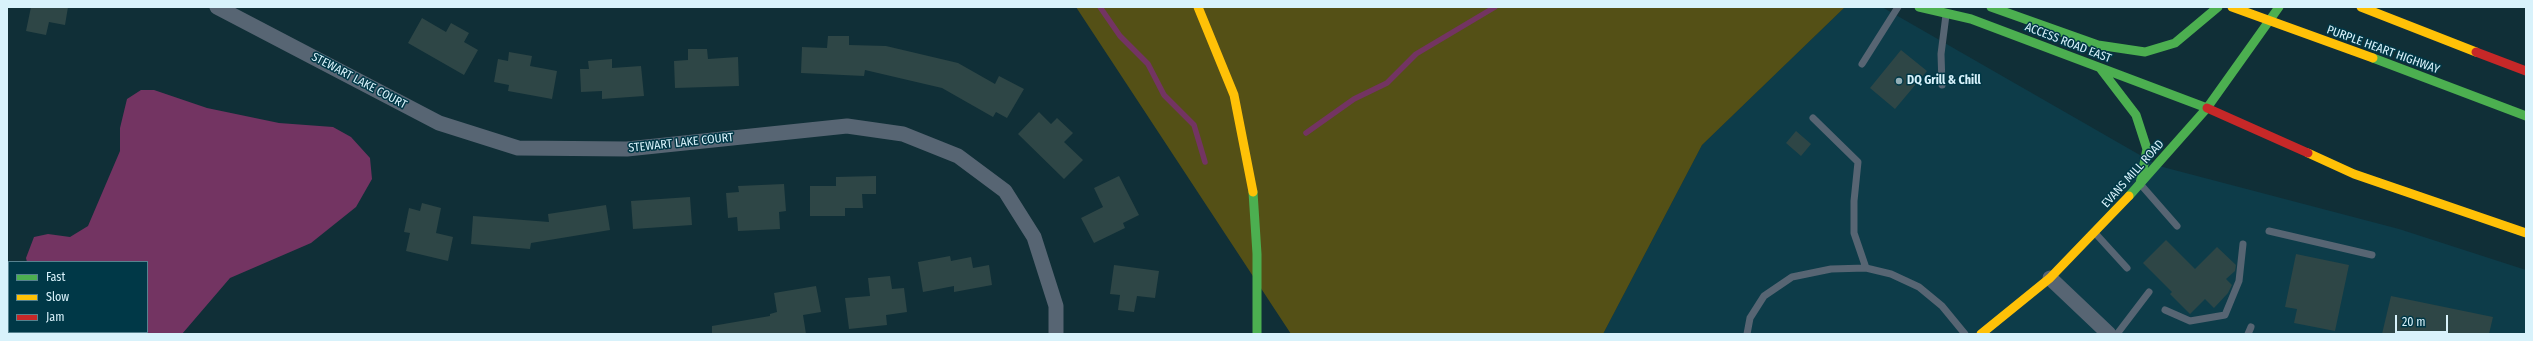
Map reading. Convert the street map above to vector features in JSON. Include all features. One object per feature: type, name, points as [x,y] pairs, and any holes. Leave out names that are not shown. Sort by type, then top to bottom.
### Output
[{"type":"main road","points":[[1198,7],[1234,96],[1253,186],[1257,254],[1257,334]]},
{"type":"main road","name":"ACCESS ROAD EAST","points":[[1919,7],[1971,19],[2207,108],[2354,174],[2526,233]]},
{"type":"main road","points":[[1991,7],[2098,44],[2145,52],[2175,43],[2199,25],[2218,7]]},
{"type":"main road","name":"PURPLE HEART HIGHWAY","points":[[2232,7],[2526,116]]},
{"type":"main road","name":"EVANS MILL ROAD","points":[[1981,334],[2050,278],[2140,185],[2207,108],[2279,7]]},
{"type":"main road","points":[[2361,7],[2526,71]]},
{"type":"main road","points":[[2100,68],[2136,115],[2146,149],[2140,185]]},
{"type":"street","name":"STEWART LAKE COURT","points":[[217,7],[439,123],[518,148],[627,149],[846,126],[903,134],[958,156],[1005,191],[1034,237],[1056,306],[1056,334]]},
{"type":"street","points":[[2050,278],[2109,334]]},
{"type":"lane","points":[[1862,64],[1898,7]]},
{"type":"lane","points":[[1942,85],[1941,54],[1946,13]]},
{"type":"lane","points":[[1813,118],[1858,162],[1854,201],[1854,233],[1866,268]]},
{"type":"lane","points":[[2140,185],[2177,226]]},
{"type":"lane","points":[[2268,231],[2372,255]]},
{"type":"lane","points":[[2095,233],[2127,268]]},
{"type":"lane","points":[[2165,310],[2190,320],[2225,315],[2239,281],[2243,244]]},
{"type":"lane","points":[[1748,334],[1750,318],[1764,296],[1792,277],[1831,269],[1866,268],[1891,274],[1919,287],[1942,306],[1965,334]]},
{"type":"lane","points":[[2109,334],[2149,292]]},
{"type":"shaded area","points":[[1076,7],[1845,7],[1702,145],[1603,334],[1291,334]]},
{"type":"shaded area","points":[[1845,7],[1882,7],[2159,166],[2399,229],[2526,270],[2526,334],[1603,334],[1702,145]]},
{"type":"shaded area","points":[[141,90],[154,90],[207,108],[279,123],[333,127],[351,137],[370,158],[372,179],[356,207],[311,243],[230,278],[182,334],[14,334],[148,333],[148,261],[27,261],[26,258],[34,237],[48,234],[70,237],[88,226],[120,151],[120,128],[127,99]]},
{"type":"building","points":[[31,7],[68,7],[65,25],[49,22],[46,35],[26,31]]},
{"type":"building","points":[[422,18],[446,32],[451,23],[469,33],[464,42],[478,50],[464,75],[408,43]]},
{"type":"building","points":[[828,36],[849,36],[849,45],[886,46],[958,63],[995,84],[999,76],[1024,89],[1007,118],[996,112],[993,117],[942,88],[865,70],[864,76],[801,73],[802,47],[827,48]]},
{"type":"building","points":[[688,49],[707,49],[708,59],[738,57],[739,86],[675,88],[674,61],[688,60]]},
{"type":"building","points":[[1901,50],[1927,71],[1895,109],[1870,88]]},
{"type":"building","points":[[509,52],[532,56],[530,66],[557,71],[552,99],[508,91],[509,85],[494,82],[498,59],[508,61]]},
{"type":"building","points":[[612,59],[612,68],[641,66],[644,96],[602,99],[602,91],[581,92],[580,69],[589,69],[588,61]]},
{"type":"building","points":[[1039,112],[1051,124],[1057,118],[1073,133],[1064,142],[1083,160],[1064,179],[1018,134]]},
{"type":"building","points":[[1796,131],[1811,144],[1801,156],[1786,143]]},
{"type":"building","points":[[876,176],[876,194],[862,194],[863,208],[845,208],[845,216],[810,216],[810,186],[836,186],[836,177]]},
{"type":"building","points":[[1119,176],[1139,215],[1123,223],[1125,228],[1094,243],[1081,218],[1103,207],[1094,188]]},
{"type":"building","points":[[784,184],[786,211],[779,212],[780,229],[738,231],[737,217],[728,218],[726,193],[739,192],[738,186]]},
{"type":"building","points":[[690,197],[692,225],[633,229],[631,201]]},
{"type":"building","points":[[422,203],[441,208],[436,233],[453,237],[448,261],[406,251],[410,233],[404,232],[409,208],[420,211]]},
{"type":"building","points":[[606,205],[610,230],[531,243],[530,249],[471,244],[473,216],[549,222],[548,214]]},
{"type":"building","points":[[2166,240],[2195,269],[2217,247],[2236,265],[2235,271],[2226,279],[2232,285],[2228,293],[2214,308],[2205,299],[2190,314],[2170,294],[2172,292],[2143,263]]},
{"type":"building","points":[[2296,254],[2349,265],[2335,331],[2294,323],[2297,309],[2285,307]]},
{"type":"building","points":[[950,256],[951,261],[971,257],[973,268],[989,265],[992,285],[954,292],[954,286],[923,292],[918,262]]},
{"type":"building","points":[[1114,265],[1159,271],[1155,298],[1137,296],[1134,312],[1118,310],[1120,295],[1110,294]]},
{"type":"building","points":[[890,276],[892,289],[904,288],[907,312],[886,315],[887,325],[849,329],[845,298],[870,296],[868,278]]},
{"type":"building","points":[[816,286],[821,312],[803,315],[806,334],[712,334],[712,326],[770,316],[770,314],[777,312],[774,293]]},
{"type":"building","points":[[2391,296],[2493,317],[2489,334],[2382,334]]},
{"type":"waterway","points":[[1100,7],[1120,36],[1148,64],[1164,95],[1194,125],[1205,162]]},
{"type":"waterway","points":[[1306,133],[1354,99],[1387,83],[1416,54],[1495,7]]},
{"type":"traffic: fast","points":[[1919,7],[1971,19],[2207,108]]},
{"type":"traffic: fast","points":[[1991,7],[2098,45],[2145,52],[2175,43],[2218,7]]},
{"type":"traffic: fast","points":[[2129,196],[2207,108],[2279,7]]},
{"type":"traffic: fast","points":[[2373,58],[2526,116]]},
{"type":"traffic: fast","points":[[2100,68],[2136,115],[2147,149],[2140,184]]},
{"type":"traffic: fast","points":[[1253,192],[1257,254],[1257,334]]},
{"type":"traffic: slow","points":[[1198,7],[1234,95],[1253,192]]},
{"type":"traffic: slow","points":[[2232,7],[2373,58]]},
{"type":"traffic: slow","points":[[2361,7],[2476,52]]},
{"type":"traffic: slow","points":[[2308,153],[2354,174],[2526,233]]},
{"type":"traffic: slow","points":[[1981,334],[2050,278],[2129,196]]},
{"type":"traffic: jam","points":[[2476,52],[2526,71]]},
{"type":"traffic: jam","points":[[2207,108],[2308,153]]},
{"type":"place","name":"DQ Grill & Chill","points":[[1899,81]]}]
